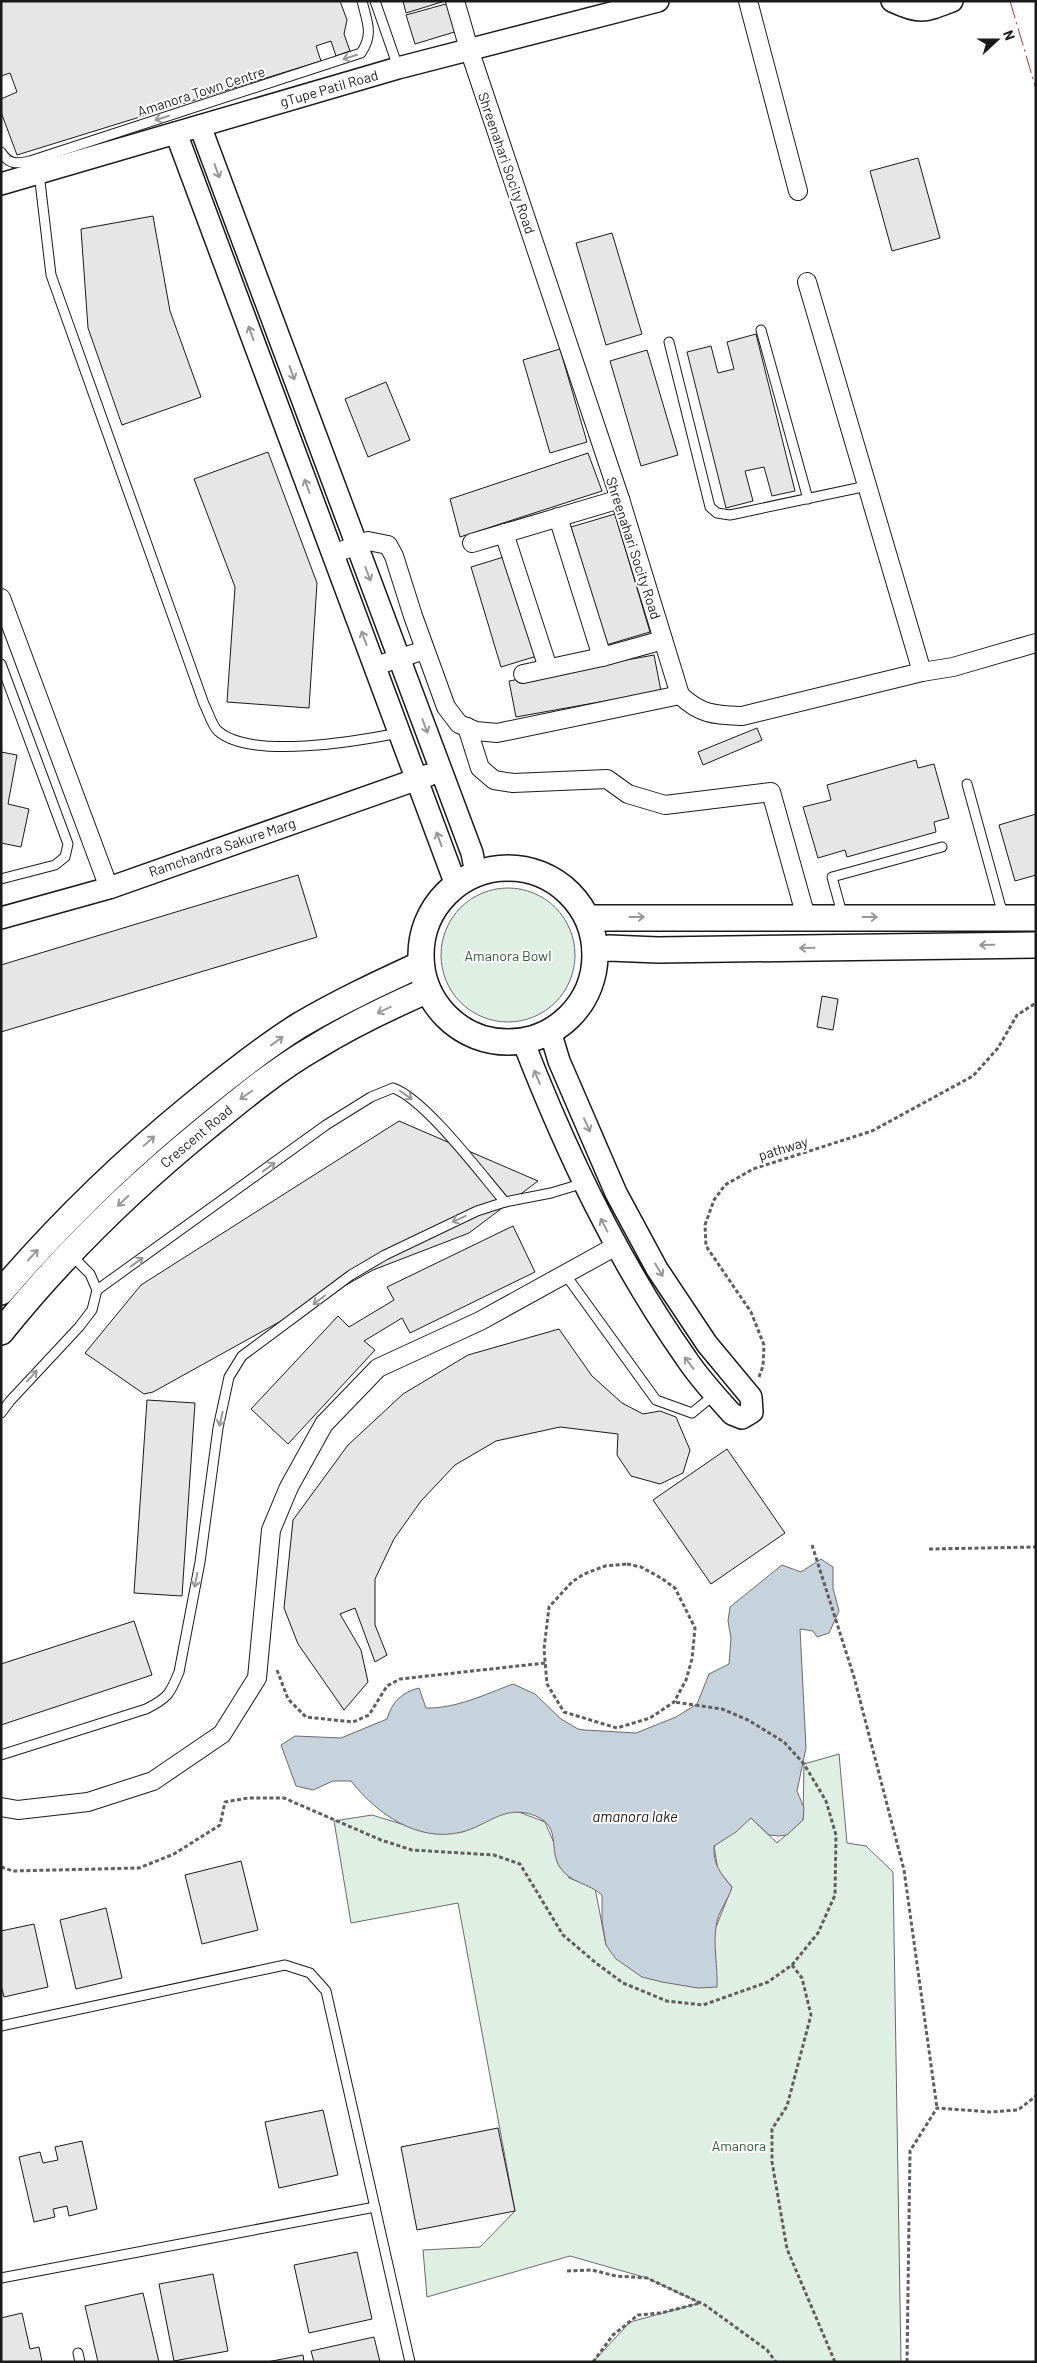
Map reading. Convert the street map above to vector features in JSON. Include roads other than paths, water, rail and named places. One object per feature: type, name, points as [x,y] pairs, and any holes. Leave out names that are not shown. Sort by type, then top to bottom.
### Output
[{"type":"main road","points":[[510,868],[542,875],[570,894],[588,918],[595,950],[595,961],[588,990],[568,1018],[550,1031],[523,1041],[506,1042],[473,1035],[445,1015],[428,990],[422,964],[423,936],[428,920],[436,905],[466,879],[490,869],[510,868]]},
{"type":"main road","points":[[588,918],[1036,918]]},
{"type":"main road","points":[[595,950],[609,948],[658,950],[1036,945]]},
{"type":"main road","name":"Crescent Road","points":[[1,1292],[74,1212],[122,1166],[223,1080],[298,1026],[350,997],[422,964]]},
{"type":"main road","name":"Crescent Road","points":[[1,1332],[70,1254],[139,1185],[238,1101],[312,1048],[362,1020],[428,990]]},
{"type":"street","name":"Shreenahari Socity Road","points":[[455,1],[469,49],[620,499],[680,695]]},
{"type":"street","name":"gTupe Patil Road","points":[[1,184],[398,68],[631,4],[658,1]]},
{"type":"street","points":[[748,1],[798,191]]},
{"type":"street","points":[[892,1],[910,9],[925,11],[952,1]]},
{"type":"street","points":[[200,126],[472,853],[466,879]]},
{"type":"street","points":[[176,133],[417,779],[466,879]]},
{"type":"street","points":[[807,282],[922,672]]},
{"type":"street","points":[[472,543],[620,499]]},
{"type":"street","points":[[558,517],[602,656]]},
{"type":"street","points":[[504,533],[548,668]]},
{"type":"street","points":[[333,554],[368,541],[388,545],[394,556],[446,707],[459,724],[476,731],[497,733],[680,695],[694,708],[715,715],[742,716],[922,672],[953,668],[1036,643]]},
{"type":"street","points":[[1,598],[108,888]]},
{"type":"street","points":[[523,674],[663,640]]},
{"type":"street","points":[[375,666],[425,650]]},
{"type":"street","points":[[467,727],[480,768],[494,780],[512,783],[607,780],[628,794],[665,805],[771,792],[806,917]]},
{"type":"street","name":"Ramchandra Sakure Marg","points":[[1,918],[108,888],[441,770]]},
{"type":"street","points":[[523,1041],[584,1183],[635,1282],[687,1360],[732,1414],[742,1418],[752,1412],[751,1397],[707,1344],[657,1269],[616,1193],[559,1061],[550,1031]]},
{"type":"street","points":[[1,1807],[18,1810],[88,1802],[144,1784],[153,1781],[222,1734],[257,1678],[271,1530],[289,1487],[324,1424],[378,1368],[480,1321],[616,1246]]},
{"type":"lane","name":"Amanora Town Centre","points":[[1,152],[8,162],[16,164],[30,161],[361,53],[367,44],[370,34],[362,1]]},
{"type":"lane","points":[[375,1],[398,68]]},
{"type":"lane","points":[[39,172],[52,276],[204,704],[217,731],[234,739],[250,743],[310,747],[400,733]]},
{"type":"lane","points":[[761,330],[808,498]]},
{"type":"lane","points":[[669,342],[710,507],[716,513],[730,515],[867,486]]},
{"type":"lane","points":[[1,664],[68,844],[65,857],[55,865],[1,879]]},
{"type":"lane","points":[[967,784],[1004,918]]},
{"type":"lane","points":[[844,917],[832,877],[942,847]]},
{"type":"lane","points":[[1,1413],[32,1375],[79,1327],[92,1310],[98,1290],[326,1125],[371,1097],[393,1088],[403,1091],[422,1107],[505,1202]]},
{"type":"lane","points":[[1,1755],[146,1709],[165,1700],[174,1686],[179,1672],[200,1562],[218,1428],[229,1377],[242,1356],[351,1276],[384,1255],[477,1210],[505,1202],[551,1193],[584,1183]]},
{"type":"lane","points":[[70,1254],[90,1274],[98,1290]]},
{"type":"lane","points":[[565,1274],[656,1400],[692,1413],[715,1394]]},
{"type":"lane","points":[[1,2026],[285,1965],[310,1973],[326,1991],[410,2362]]},
{"type":"lane","points":[[1,2278],[375,2207]]},
{"type":"water","name":"amanora lake","points":[[821,1559],[833,1567],[833,1588],[839,1611],[829,1633],[817,1637],[813,1631],[800,1629],[806,1748],[797,1791],[804,1808],[803,1820],[787,1835],[779,1836],[769,1835],[751,1818],[736,1832],[714,1846],[716,1864],[732,1887],[718,1917],[716,1927],[717,1987],[698,1988],[642,1977],[616,1959],[606,1945],[602,1921],[602,1895],[563,1872],[554,1851],[551,1830],[540,1818],[520,1812],[511,1813],[462,1832],[430,1833],[414,1829],[386,1815],[361,1793],[351,1781],[333,1781],[313,1790],[296,1786],[281,1745],[295,1736],[341,1738],[387,1719],[398,1699],[408,1692],[419,1688],[426,1708],[437,1708],[470,1700],[513,1684],[535,1694],[561,1719],[578,1729],[585,1730],[636,1733],[676,1717],[697,1704],[709,1674],[729,1664],[731,1638],[728,1621],[730,1607],[782,1565],[801,1572]]},
{"type":"park label","name":"Amanora Bowl","points":[[508,955]]},
{"type":"park label","name":"Amanora","points":[[739,2145]]}]
